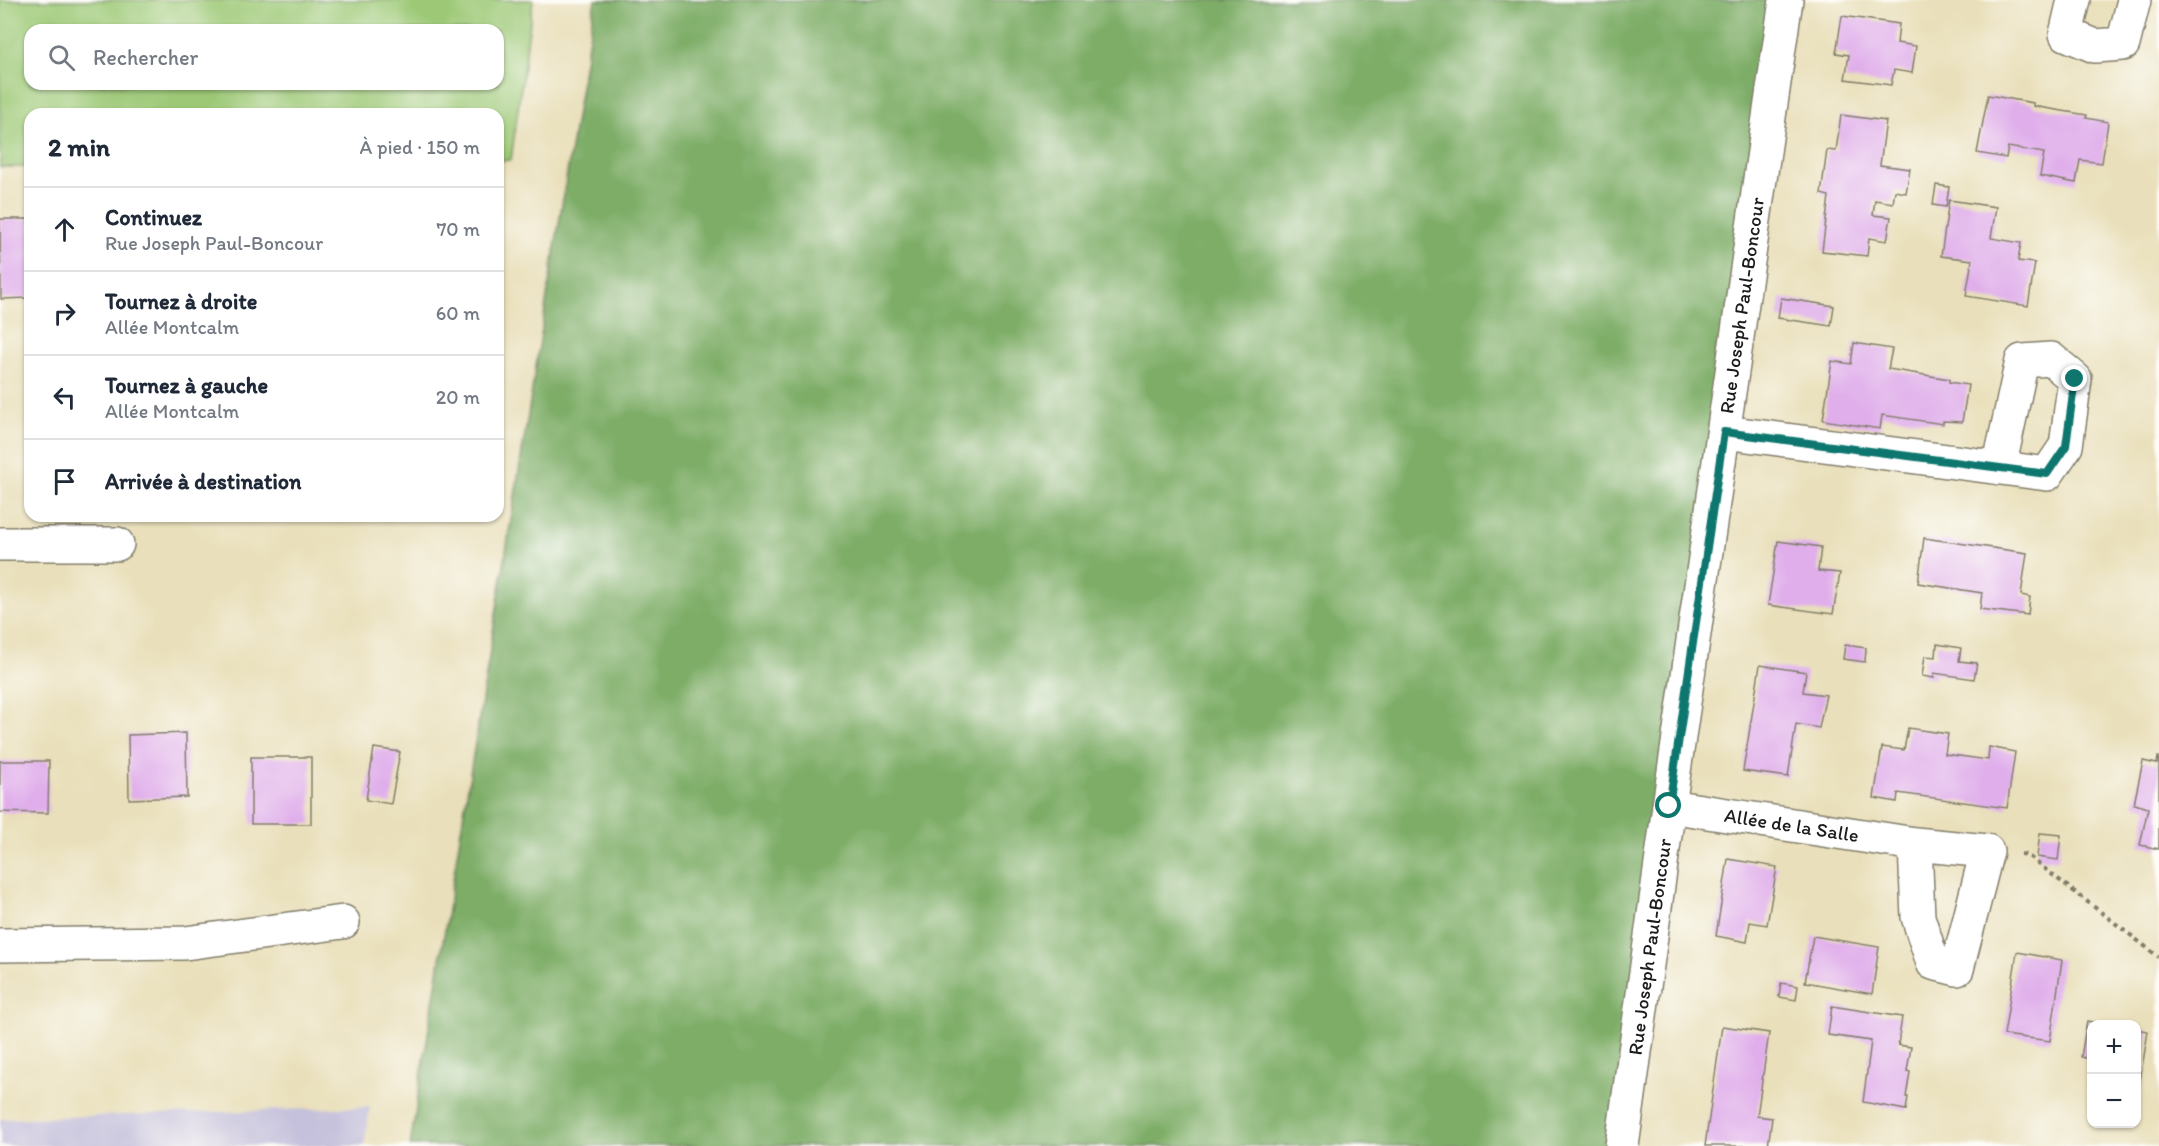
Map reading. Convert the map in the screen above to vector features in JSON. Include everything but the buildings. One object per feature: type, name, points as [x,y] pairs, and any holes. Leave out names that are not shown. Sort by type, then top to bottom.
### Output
[{"type":"street","name":"Rue Joseph Paul-Boncour","points":[[1622,1146],[1786,0]]},
{"type":"street","points":[[2074,0],[2066,34],[2095,46],[2123,44],[2134,0]]},
{"type":"street","points":[[1724,432],[1999,468]]},
{"type":"street","points":[[0,544],[117,544]]},
{"type":"street","name":"Allée de la Salle","points":[[1669,806],[1915,844],[1987,851]]},
{"type":"street","points":[[1915,844],[1918,917],[1934,963],[1957,969],[1987,851]]},
{"type":"street","points":[[0,945],[185,943],[343,922]]},
{"type":"path","points":[[1987,851],[2027,855],[2159,957]]},
{"type":"shaded area","points":[[370,1107],[364,1146],[0,1146],[0,1119]]},
{"type":"green space","points":[[0,0],[533,0],[511,160],[504,161],[504,108],[24,108],[24,167],[0,167]]},
{"type":"green space","points":[[595,0],[1786,0],[1622,1146],[410,1146]]},
{"type":"route","points":[[1669,806],[1724,432],[2047,474],[2066,446],[2075,379]]}]
